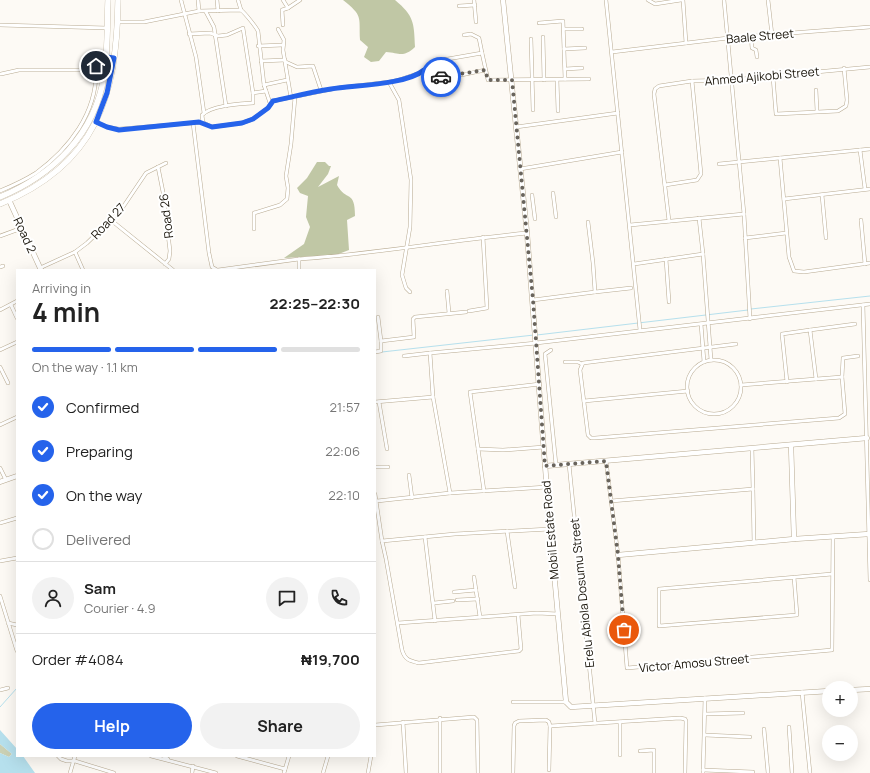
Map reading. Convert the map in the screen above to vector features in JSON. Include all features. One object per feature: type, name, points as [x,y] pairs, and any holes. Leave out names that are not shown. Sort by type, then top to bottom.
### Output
[{"type":"highway","points":[[0,197],[24,186],[41,175],[63,157],[73,146],[86,126],[101,91],[106,57],[108,0]]},
{"type":"highway","points":[[0,204],[35,188],[59,170],[82,146],[96,122],[107,93],[114,58],[118,22],[118,0]]},
{"type":"highway","points":[[106,57],[114,58]]},
{"type":"street","points":[[181,0],[196,57],[204,113],[202,115],[202,123]]},
{"type":"street","points":[[198,0],[199,11]]},
{"type":"street","points":[[217,0],[218,11]]},
{"type":"street","points":[[96,122],[119,130],[193,123],[202,123],[212,127],[247,122],[268,108],[270,103],[264,85],[256,27],[241,10],[238,0]]},
{"type":"street","points":[[283,0],[288,8]]},
{"type":"street","points":[[283,25],[282,10],[300,0]]},
{"type":"street","points":[[474,0],[476,22]]},
{"type":"street","name":"Mobil Estate Road","points":[[503,0],[527,233],[540,384],[550,529],[566,702]]},
{"type":"street","points":[[606,0],[640,330]]},
{"type":"street","points":[[648,0],[655,4],[682,0],[686,43]]},
{"type":"street","points":[[724,0],[744,214],[748,306],[750,318]]},
{"type":"street","points":[[768,0],[772,35]]},
{"type":"street","points":[[458,6],[475,5]]},
{"type":"street","points":[[118,22],[144,22],[199,11],[241,10]]},
{"type":"street","points":[[206,12],[214,27],[214,35],[226,106]]},
{"type":"street","points":[[539,23],[563,21],[565,79]]},
{"type":"street","points":[[0,25],[107,28]]},
{"type":"street","name":"Baale Street","points":[[612,52],[728,38],[870,27]]},
{"type":"street","points":[[189,34],[210,33],[214,35],[227,35],[243,28],[253,93],[253,103],[226,106],[204,113]]},
{"type":"street","points":[[564,29],[582,28]]},
{"type":"street","points":[[278,29],[283,37],[287,80],[291,98]]},
{"type":"street","points":[[464,34],[471,34],[479,38],[488,80],[589,79]]},
{"type":"street","points":[[751,36],[752,48],[756,50],[757,57]]},
{"type":"street","points":[[543,37],[544,80]]},
{"type":"street","points":[[531,39],[533,110]]},
{"type":"street","points":[[258,46],[283,45]]},
{"type":"street","points":[[564,49],[585,48]]},
{"type":"street","points":[[270,103],[321,90],[389,82],[411,77],[433,63],[482,53]]},
{"type":"street","points":[[261,61],[286,61],[296,68],[313,66],[321,90]]},
{"type":"street","points":[[0,191],[35,174],[68,144],[80,127],[93,97],[97,64],[105,66]]},
{"type":"street","name":"Ahmed Ajikobi Street","points":[[665,185],[655,89],[659,86],[692,81],[772,77],[844,68],[870,67]]},
{"type":"street","points":[[565,69],[582,68]]},
{"type":"street","points":[[772,77],[776,114],[838,111],[846,106],[847,100],[844,68]]},
{"type":"street","points":[[1,74],[19,70],[96,70]]},
{"type":"street","points":[[424,70],[435,76],[445,78],[485,70]]},
{"type":"street","points":[[264,85],[287,80]]},
{"type":"street","points":[[557,80],[558,111]]},
{"type":"street","points":[[668,221],[665,185],[697,180],[700,177],[692,81]]},
{"type":"street","points":[[389,82],[400,100],[410,180],[410,227],[402,275],[406,288],[410,292]]},
{"type":"street","points":[[816,90],[817,111]]},
{"type":"street","points":[[253,93],[266,91]]},
{"type":"street","points":[[254,229],[254,213],[280,205],[287,199],[288,188],[286,176],[291,144],[295,97]]},
{"type":"street","points":[[516,127],[618,113]]},
{"type":"street","points":[[193,123],[208,253],[212,267],[216,269]]},
{"type":"street","points":[[719,164],[870,149]]},
{"type":"street","points":[[860,150],[865,189]]},
{"type":"street","points":[[520,168],[622,152]]},
{"type":"street","points":[[780,158],[786,233],[790,265],[794,271],[804,272],[870,263]]},
{"type":"street","name":"Road 27","points":[[40,269],[74,252],[87,243],[112,221],[146,172],[166,163]]},
{"type":"street","name":"Road 26","points":[[158,167],[163,192],[170,251],[169,259],[165,264]]},
{"type":"street","points":[[784,199],[870,189]]},
{"type":"street","points":[[553,193],[556,217]]},
{"type":"street","points":[[532,195],[535,219]]},
{"type":"street","points":[[822,195],[826,238]]},
{"type":"street","name":"Road 2","points":[[8,201],[40,269]]},
{"type":"street","points":[[630,225],[744,214]]},
{"type":"street","points":[[699,218],[708,310],[709,348],[711,360]]},
{"type":"street","points":[[861,220],[865,264]]},
{"type":"street","points":[[112,221],[172,269]]},
{"type":"street","points":[[588,222],[595,292]]},
{"type":"street","points":[[0,236],[20,228]]},
{"type":"street","points":[[225,269],[299,259],[359,254],[483,237],[527,233]]},
{"type":"street","points":[[745,238],[786,233]]},
{"type":"street","points":[[381,341],[414,338],[415,317],[487,308],[483,237]]},
{"type":"street","points":[[74,252],[82,269]]},
{"type":"street","points":[[634,264],[703,254]]},
{"type":"street","points":[[299,259],[299,269]]},
{"type":"street","points":[[666,259],[669,302]]},
{"type":"street","points":[[259,264],[259,269]]},
{"type":"street","points":[[533,300],[631,288]]},
{"type":"street","points":[[446,291],[449,313]]},
{"type":"street","points":[[0,310],[16,302]]},
{"type":"street","points":[[11,304],[16,316]]},
{"type":"street","points":[[404,356],[536,340],[702,324],[870,304]]},
{"type":"street","points":[[863,305],[870,580]]},
{"type":"street","points":[[376,352],[381,351],[378,317]]},
{"type":"street","points":[[702,324],[704,362]]},
{"type":"street","points":[[786,382],[782,334],[855,324]]},
{"type":"street","points":[[810,330],[816,379]]},
{"type":"street","points":[[864,334],[870,333]]},
{"type":"street","points":[[0,350],[16,342]]},
{"type":"street","points":[[736,344],[590,360],[582,364],[580,370],[586,431],[591,438],[839,418],[845,414],[842,377],[843,358],[858,356]]},
{"type":"street","points":[[552,350],[545,354],[556,465]]},
{"type":"street","points":[[430,353],[433,396],[450,493]]},
{"type":"street","points":[[711,360],[722,361],[729,364],[735,370],[741,385],[740,394],[736,402],[730,408],[718,413],[704,412],[696,407],[691,400],[688,391],[690,375],[694,368],[711,360]]},
{"type":"street","points":[[565,362],[578,362],[582,364]]},
{"type":"street","points":[[0,367],[8,383]]},
{"type":"street","points":[[741,385],[842,377]]},
{"type":"street","points":[[484,491],[469,394],[470,392],[540,384]]},
{"type":"street","points":[[584,401],[688,391]]},
{"type":"street","points":[[387,449],[377,402],[433,396]]},
{"type":"street","points":[[0,426],[16,418]]},
{"type":"street","points":[[545,466],[867,438]]},
{"type":"street","points":[[792,445],[794,539]]},
{"type":"street","points":[[478,449],[503,450],[544,447]]},
{"type":"street","points":[[752,448],[754,543]]},
{"type":"street","name":"Victor Amosu Street","points":[[606,461],[618,555],[627,668],[832,650],[832,536]]},
{"type":"street","name":"Erelu Abiola Dosumu Street","points":[[569,464],[595,723]]},
{"type":"street","points":[[376,468],[388,467]]},
{"type":"street","points":[[0,468],[6,480]]},
{"type":"street","points":[[409,475],[412,498]]},
{"type":"street","points":[[0,482],[16,476]]},
{"type":"street","points":[[377,502],[450,493],[547,487]]},
{"type":"street","points":[[611,501],[753,489]]},
{"type":"street","points":[[376,498],[382,541],[404,658],[409,661],[419,662],[519,651],[518,615]]},
{"type":"street","points":[[0,523],[16,518]]},
{"type":"street","points":[[382,541],[425,536],[550,529]]},
{"type":"street","points":[[507,531],[515,587]]},
{"type":"street","points":[[618,555],[794,539],[868,534]]},
{"type":"street","points":[[425,536],[435,621]]},
{"type":"street","points":[[0,561],[16,558]]},
{"type":"street","points":[[794,577],[797,615],[659,626],[659,589],[794,577],[832,574]]},
{"type":"street","points":[[474,577],[480,617]]},
{"type":"street","points":[[454,592],[476,590]]},
{"type":"street","points":[[0,597],[16,648]]},
{"type":"street","points":[[434,603],[478,598]]},
{"type":"street","points":[[398,623],[480,617],[558,614]]},
{"type":"street","points":[[8,623],[16,625]]},
{"type":"street","points":[[0,690],[8,688]]},
{"type":"street","points":[[858,690],[870,689]]},
{"type":"street","points":[[512,702],[566,702],[571,707],[822,691]]},
{"type":"street","points":[[802,692],[810,773]]},
{"type":"street","points":[[705,698],[703,771],[753,772]]},
{"type":"street","points":[[705,714],[743,713]]},
{"type":"street","points":[[376,725],[440,718],[471,716],[476,718],[478,773]]},
{"type":"street","points":[[440,718],[440,773]]},
{"type":"street","points":[[550,726],[685,719],[685,773]]},
{"type":"street","points":[[514,773],[516,723],[524,720],[546,720],[550,722],[549,770]]},
{"type":"street","points":[[403,722],[406,773]]},
{"type":"street","points":[[620,722],[620,755]]},
{"type":"street","points":[[789,727],[792,773]]},
{"type":"street","points":[[764,729],[768,773]]},
{"type":"street","points":[[705,735],[750,737]]},
{"type":"street","points":[[640,751],[654,750],[654,773]]},
{"type":"street","points":[[59,757],[67,761],[75,761],[114,773]]},
{"type":"street","points":[[70,773],[75,757]]},
{"type":"street","points":[[157,757],[216,773]]},
{"type":"street","points":[[164,757],[168,759]]},
{"type":"street","points":[[241,757],[285,771],[289,757]]},
{"type":"street","points":[[323,773],[328,757]]},
{"type":"street","points":[[368,773],[371,757]]},
{"type":"street","points":[[192,773],[193,766]]},
{"type":"green space","points":[[343,0],[395,0],[406,11],[412,20],[415,47],[404,54],[386,52],[379,61],[371,62],[364,57],[368,47],[360,40],[359,17],[357,13]]},
{"type":"green space","points":[[317,162],[325,162],[331,166],[328,174],[318,187],[339,176],[337,185],[340,190],[352,199],[355,208],[355,216],[347,220],[349,250],[336,255],[284,258],[304,244],[310,227],[306,217],[308,196],[300,193],[297,188],[307,178]]},
{"type":"green space","points":[[0,744],[12,754],[9,757],[0,753]]},
{"type":"water","points":[[0,730],[16,748],[16,757],[24,757],[35,773],[0,773],[0,753],[9,757],[12,754],[0,744]]},
{"type":"waterway","points":[[751,309],[870,296]]},
{"type":"waterway","points":[[537,335],[748,310]]},
{"type":"waterway","points":[[382,352],[534,335]]},
{"type":"waterway","points":[[0,707],[16,689]]},
{"type":"way so far","points":[[441,77],[445,78],[485,70],[488,80],[512,80],[533,300],[545,466],[606,461],[618,555],[624,630]]},
{"type":"route","points":[[96,66],[97,64],[105,66],[106,57],[114,58],[105,102],[96,122],[119,130],[199,122],[212,127],[242,123],[253,119],[256,115],[268,108],[270,103],[273,101],[356,84],[399,80],[411,77],[424,70],[435,76],[441,77]]}]
